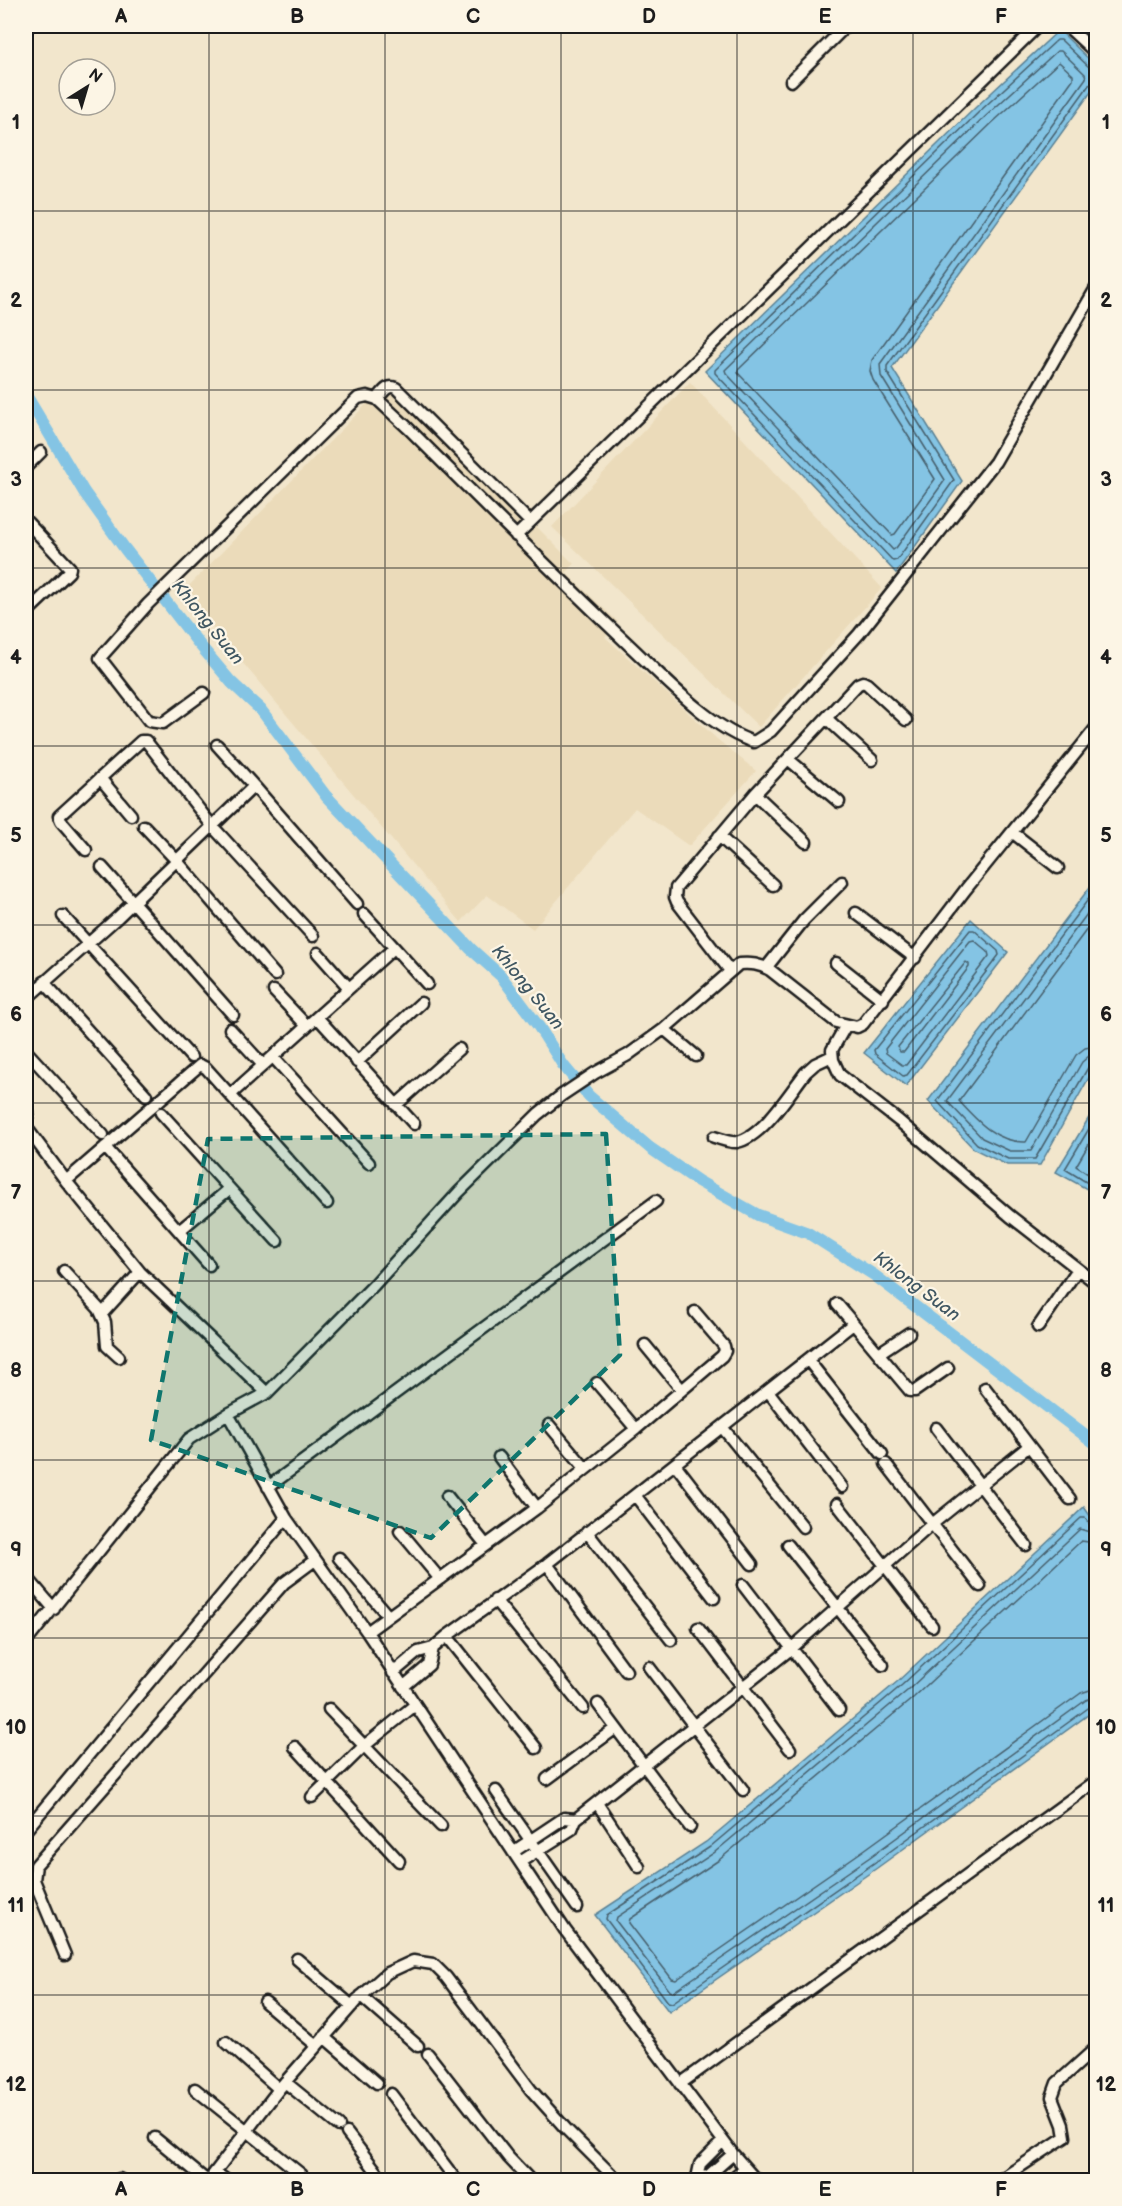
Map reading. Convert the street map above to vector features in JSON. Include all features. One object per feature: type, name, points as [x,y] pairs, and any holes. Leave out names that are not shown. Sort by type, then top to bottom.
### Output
[{"type":"street","points":[[26,29],[29,26]]},
{"type":"street","points":[[791,81],[846,26]]},
{"type":"street","points":[[516,536],[1038,26]]},
{"type":"street","points":[[1067,26],[1096,52]]},
{"type":"street","points":[[204,693],[163,723],[149,721],[100,658],[148,604],[357,398],[367,396],[377,399],[651,665],[716,723],[737,737],[754,742],[771,730],[859,634],[995,462],[1096,288]]},
{"type":"street","points":[[377,399],[387,387],[396,388],[530,522]]},
{"type":"street","points":[[26,467],[41,452]]},
{"type":"street","points":[[26,521],[70,568],[69,572],[26,610]]},
{"type":"street","points":[[730,971],[675,897],[676,888],[718,836],[858,684],[862,682],[906,720]]},
{"type":"street","points":[[826,718],[872,760]]},
{"type":"street","points":[[26,1642],[181,1448],[199,1432],[267,1393],[374,1285],[459,1192],[538,1114],[587,1078],[628,1055],[664,1029],[739,964],[749,963],[766,968],[836,1022],[857,1027],[863,1024],[1096,728]]},
{"type":"street","points":[[86,850],[59,816],[141,741],[146,741],[213,827],[313,936]]},
{"type":"street","points":[[217,745],[357,904]]},
{"type":"street","points":[[788,759],[839,802]]},
{"type":"street","points":[[100,778],[131,815]]},
{"type":"street","points":[[26,999],[177,861],[254,786]]},
{"type":"street","points":[[755,795],[806,842]]},
{"type":"street","points":[[144,826],[275,975]]},
{"type":"street","points":[[1012,832],[1058,868]]},
{"type":"street","points":[[718,836],[773,885]]},
{"type":"street","points":[[102,867],[233,1015]]},
{"type":"street","points":[[766,968],[804,920],[842,882]]},
{"type":"street","points":[[856,913],[915,958]]},
{"type":"street","points":[[364,914],[427,984]]},
{"type":"street","points":[[63,915],[191,1057]]},
{"type":"street","points":[[230,1095],[394,948]]},
{"type":"street","points":[[318,952],[350,988]]},
{"type":"street","points":[[836,963],[883,1000]]},
{"type":"street","points":[[44,982],[146,1095]]},
{"type":"street","points":[[274,991],[307,1026]]},
{"type":"street","points":[[357,1062],[421,1003]]},
{"type":"street","points":[[317,1017],[414,1124]]},
{"type":"street","points":[[846,1025],[832,1050],[832,1056],[840,1074],[1010,1216],[1096,1283]]},
{"type":"street","points":[[230,1029],[263,1065]]},
{"type":"street","points":[[664,1029],[696,1056]]},
{"type":"street","points":[[396,1105],[459,1049]]},
{"type":"street","points":[[26,1051],[103,1135]]},
{"type":"street","points":[[714,1137],[734,1143],[760,1130],[806,1072],[814,1064],[832,1056]]},
{"type":"street","points":[[273,1057],[369,1163]]},
{"type":"street","points":[[66,1181],[200,1065],[204,1066],[327,1203]]},
{"type":"street","points":[[26,1105],[28,1113],[26,1122]]},
{"type":"street","points":[[161,1113],[228,1190],[277,1241]]},
{"type":"street","points":[[26,1127],[66,1181],[140,1272],[267,1393]]},
{"type":"street","points":[[105,1147],[209,1265]]},
{"type":"street","points":[[179,1231],[228,1190]]},
{"type":"street","points":[[268,1487],[656,1201]]},
{"type":"street","points":[[1038,1328],[1078,1269]]},
{"type":"street","points":[[64,1271],[102,1314],[107,1330],[107,1346],[119,1357]]},
{"type":"street","points":[[102,1314],[140,1272]]},
{"type":"street","points":[[837,1304],[910,1391],[915,1391],[948,1368]]},
{"type":"street","points":[[366,1632],[537,1508],[636,1429],[722,1356],[725,1351],[724,1346],[695,1312]]},
{"type":"street","points":[[393,1673],[418,1652],[433,1648],[495,1600],[547,1564],[853,1324]]},
{"type":"street","points":[[879,1353],[909,1333]]},
{"type":"street","points":[[645,1345],[682,1390]]},
{"type":"street","points":[[808,1360],[980,1587]]},
{"type":"street","points":[[597,1383],[636,1429]]},
{"type":"street","points":[[985,1389],[1070,1498]]},
{"type":"street","points":[[768,1391],[842,1487]]},
{"type":"street","points":[[228,1414],[286,1518],[366,1632],[565,1930],[723,2141],[756,2181]]},
{"type":"street","points":[[549,1425],[585,1468]]},
{"type":"street","points":[[722,1427],[802,1527]]},
{"type":"street","points":[[936,1428],[1026,1545]]},
{"type":"street","points":[[520,1862],[572,1829],[576,1819],[792,1648],[885,1566],[1029,1446]]},
{"type":"street","points":[[498,1457],[537,1508]]},
{"type":"street","points":[[675,1464],[752,1564]]},
{"type":"street","points":[[635,1495],[714,1598]]},
{"type":"street","points":[[447,1496],[486,1545]]},
{"type":"street","points":[[837,1504],[932,1626]]},
{"type":"street","points":[[26,1830],[286,1518]]},
{"type":"street","points":[[400,1531],[440,1579]]},
{"type":"street","points":[[588,1532],[671,1640]]},
{"type":"street","points":[[788,1545],[883,1665]]},
{"type":"street","points":[[339,1558],[388,1616]]},
{"type":"street","points":[[65,1954],[34,1880],[36,1865],[284,1583],[315,1560]]},
{"type":"street","points":[[547,1564],[626,1671]]},
{"type":"street","points":[[26,1576],[54,1609]]},
{"type":"street","points":[[743,1585],[839,1710]]},
{"type":"street","points":[[495,1600],[582,1708]]},
{"type":"street","points":[[698,1628],[790,1749]]},
{"type":"street","points":[[447,1636],[536,1748]]},
{"type":"street","points":[[403,1687],[429,1665],[433,1648]]},
{"type":"street","points":[[649,1667],[743,1790]]},
{"type":"street","points":[[598,1704],[690,1827]]},
{"type":"street","points":[[312,1797],[364,1746],[415,1705]]},
{"type":"street","points":[[329,1709],[441,1826]]},
{"type":"street","points":[[547,1779],[616,1728]]},
{"type":"street","points":[[295,1747],[399,1861]]},
{"type":"street","points":[[680,2084],[1096,1781]]},
{"type":"street","points":[[496,1791],[577,1907]]},
{"type":"street","points":[[597,1803],[639,1867]]},
{"type":"street","points":[[513,1852],[564,1818],[576,1819]]},
{"type":"street","points":[[297,1959],[352,2006]]},
{"type":"street","points":[[210,2178],[282,2085],[361,1996],[387,1973],[413,1961],[433,1964],[447,1977],[531,2090],[617,2181]]},
{"type":"street","points":[[361,1996],[418,2046]]},
{"type":"street","points":[[265,2002],[377,2083]]},
{"type":"street","points":[[226,2042],[343,2130],[383,2181]]},
{"type":"street","points":[[1000,2181],[1065,2137],[1063,2125],[1052,2097],[1057,2083],[1096,2048]]},
{"type":"street","points":[[428,2054],[508,2157],[530,2181]]},
{"type":"street","points":[[195,2089],[302,2175]]},
{"type":"street","points":[[391,2094],[456,2181]]},
{"type":"street","points":[[154,2138],[210,2178],[226,2181]]},
{"type":"street","points":[[723,2141],[700,2164],[696,2179],[708,2176],[733,2154]]},
{"type":"street","points":[[730,2181],[745,2168]]},
{"type":"highlighted area","points":[[606,1134],[620,1355],[431,1538],[151,1440],[208,1139]]},
{"type":"shaded area","points":[[390,380],[574,564],[566,573],[618,622],[605,637],[717,739],[756,771],[689,846],[635,808],[533,929],[487,895],[461,922],[183,592]]},
{"type":"shaded area","points":[[690,382],[882,588],[759,727],[552,527]]},
{"type":"water","points":[[1059,30],[1096,66],[1096,85],[892,368],[962,481],[896,573],[705,371],[976,107]]},
{"type":"water","points":[[1096,879],[1096,1065],[1040,1165],[1007,1165],[974,1149],[928,1101]]},
{"type":"water","points":[[971,919],[1008,952],[906,1086],[864,1053]]},
{"type":"water","points":[[1096,1106],[1096,1194],[1056,1172]]},
{"type":"water","points":[[1084,1507],[1096,1524],[1096,1709],[877,1868],[669,2012],[595,1915],[706,1842],[898,1681]]},
{"type":"waterway","name":"Khlong Suan","points":[[26,395],[84,492],[199,644],[231,682],[261,710],[326,796],[471,949],[501,976],[539,1027],[563,1065],[589,1096],[650,1148],[698,1181],[758,1215],[808,1233],[874,1275],[1096,1444]]}]
